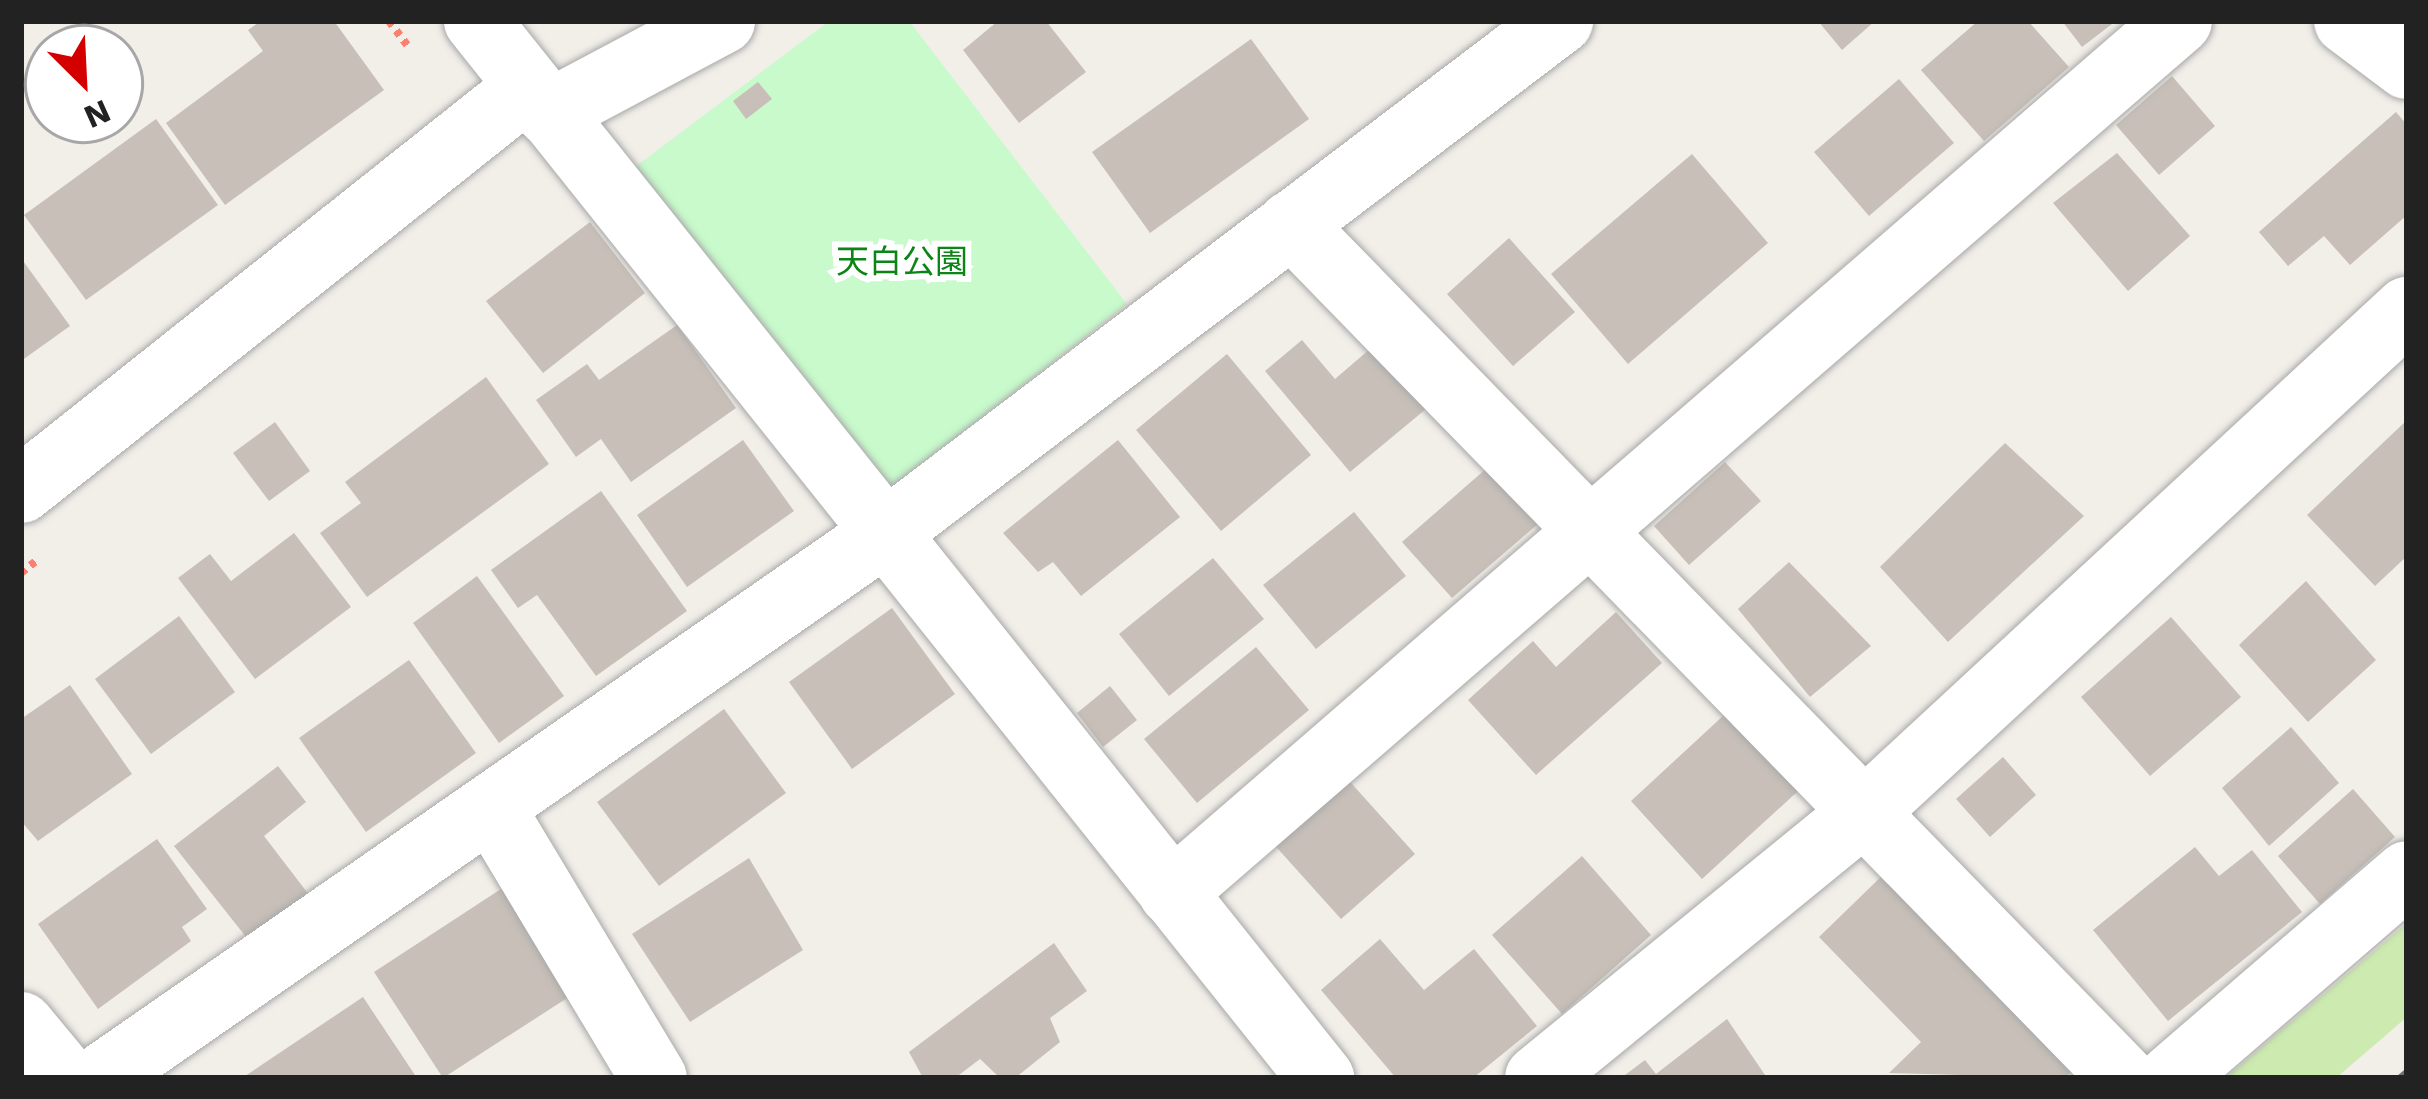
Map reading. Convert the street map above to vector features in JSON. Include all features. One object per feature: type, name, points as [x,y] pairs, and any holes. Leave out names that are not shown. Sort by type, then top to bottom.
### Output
[{"type":"street","points":[[477,21],[1321,1078]]},
{"type":"street","points":[[21,490],[538,100],[722,21]]},
{"type":"street","points":[[100,1078],[888,531],[1560,21]]},
{"type":"street","points":[[1172,893],[2180,21]]},
{"type":"street","points":[[2347,21],[2407,66]]},
{"type":"street","points":[[1291,224],[1868,809],[2123,1078]]},
{"type":"street","points":[[1538,1078],[1868,809],[2407,310]]},
{"type":"street","points":[[490,807],[654,1078]]},
{"type":"street","points":[[2171,1078],[2407,874]]},
{"type":"street","points":[[21,1024],[65,1078]]},
{"type":"green space","name":"天白公園","points":[[829,21],[909,21],[1127,304],[887,492],[635,167]]},
{"type":"green space","points":[[2407,923],[2407,1017],[2336,1078],[2225,1078]]},
{"type":"building","points":[[261,21],[334,21],[384,90],[225,205],[166,123],[263,51],[248,30]]},
{"type":"building","points":[[998,21],[1046,21],[1086,72],[1019,123],[963,50]]},
{"type":"building","points":[[1818,21],[1875,21],[1842,50]]},
{"type":"building","points":[[1978,21],[2028,21],[2069,67],[1984,141],[1921,70]]},
{"type":"building","points":[[2062,21],[2116,21],[2082,47]]},
{"type":"building","points":[[1251,39],[1309,119],[1150,233],[1092,152]]},
{"type":"building","points":[[2172,76],[2215,126],[2159,175],[2116,125]]},
{"type":"building","points":[[1899,79],[1954,143],[1869,216],[1814,152]]},
{"type":"building","points":[[758,82],[772,99],[746,119],[733,101]]},
{"type":"building","points":[[2396,112],[2407,125],[2407,215],[2350,265],[2324,236],[2288,266],[2259,232]]},
{"type":"building","points":[[156,119],[218,205],[86,300],[24,215],[122,144],[144,144],[144,128]]},
{"type":"building","points":[[2117,153],[2190,236],[2128,291],[2053,203]]},
{"type":"building","points":[[1692,154],[1768,243],[1628,364],[1551,274]]},
{"type":"building","points":[[590,222],[645,293],[543,373],[486,301]]},
{"type":"building","points":[[1509,238],[1575,312],[1513,366],[1447,294]]},
{"type":"building","points":[[21,258],[70,326],[21,361]]},
{"type":"building","points":[[677,325],[736,408],[631,482],[601,439],[576,457],[536,400],[587,364],[599,380]]},
{"type":"building","points":[[1385,336],[1438,399],[1350,472],[1265,371],[1302,340],[1335,379]]},
{"type":"building","points":[[1227,354],[1311,455],[1221,531],[1136,430]]},
{"type":"building","points":[[486,377],[549,464],[367,597],[320,533],[361,503],[345,482]]},
{"type":"building","points":[[2407,420],[2407,556],[2375,586],[2307,515]]},
{"type":"building","points":[[275,422],[310,471],[269,501],[233,453]]},
{"type":"building","points":[[743,440],[794,511],[687,587],[637,515]]},
{"type":"building","points":[[1118,440],[1180,517],[1081,596],[1053,562],[1038,572],[1003,533]]},
{"type":"building","points":[[2005,443],[2084,516],[1948,642],[1880,567]]},
{"type":"building","points":[[1495,461],[1545,518],[1452,598],[1402,542]]},
{"type":"building","points":[[1725,462],[1761,501],[1689,565],[1654,526]]},
{"type":"building","points":[[601,491],[687,611],[596,676],[537,595],[518,608],[491,570]]},
{"type":"building","points":[[1354,512],[1406,576],[1316,649],[1263,585]]},
{"type":"building","points":[[294,533],[351,607],[255,679],[178,578],[210,554],[231,581]]},
{"type":"building","points":[[1213,558],[1264,619],[1169,696],[1119,634]]},
{"type":"building","points":[[1789,562],[1871,646],[1810,697],[1738,609]]},
{"type":"building","points":[[477,576],[564,696],[499,743],[413,623]]},
{"type":"building","points":[[2306,581],[2376,660],[2308,722],[2239,645]]},
{"type":"building","points":[[892,608],[955,694],[852,769],[789,682]]},
{"type":"building","points":[[1616,612],[1662,663],[1536,775],[1468,700],[1533,641],[1556,667]]},
{"type":"building","points":[[179,616],[235,692],[151,754],[95,679]]},
{"type":"building","points":[[2171,617],[2241,697],[2150,776],[2081,697]]},
{"type":"building","points":[[1256,647],[1309,710],[1197,803],[1144,739]]},
{"type":"building","points":[[409,660],[476,753],[366,832],[299,738]]},
{"type":"building","points":[[70,685],[132,774],[38,841],[21,821],[21,719]]},
{"type":"building","points":[[1110,686],[1137,720],[1103,747],[1077,713]]},
{"type":"building","points":[[1737,703],[1809,781],[1702,879],[1631,801]]},
{"type":"building","points":[[724,709],[786,793],[659,886],[597,802]]},
{"type":"building","points":[[2291,727],[2339,783],[2269,846],[2222,788]]},
{"type":"building","points":[[2003,757],[2036,795],[1990,837],[1956,799]]},
{"type":"building","points":[[278,766],[306,802],[264,836],[313,900],[254,947],[174,846]]},
{"type":"building","points":[[1343,774],[1415,854],[1341,919],[1269,839]]},
{"type":"building","points":[[2353,789],[2395,837],[2320,904],[2278,856]]},
{"type":"building","points":[[157,839],[207,909],[182,927],[191,941],[98,1009],[38,924]]},
{"type":"building","points":[[2195,847],[2219,876],[2252,850],[2302,912],[2168,1021],[2093,930]]},
{"type":"building","points":[[1582,856],[1651,935],[1562,1014],[1492,935]]},
{"type":"building","points":[[749,858],[803,950],[690,1022],[632,934]]},
{"type":"building","points":[[1890,868],[2080,1063],[2065,1078],[1889,1073],[1921,1042],[1819,937]]},
{"type":"building","points":[[504,887],[575,993],[443,1078],[374,972]]},
{"type":"building","points":[[1380,939],[1424,990],[1474,949],[1537,1026],[1473,1078],[1396,1078],[1321,990]]},
{"type":"building","points":[[1054,943],[1087,991],[1050,1018],[1060,1042],[1015,1078],[1000,1078],[980,1059],[955,1078],[923,1078],[909,1052]]},
{"type":"building","points":[[363,997],[417,1078],[242,1078]]},
{"type":"building","points":[[1727,1019],[1767,1078],[1621,1078],[1645,1060],[1656,1074]]},
{"type":"railway","points":[[2401,1078],[2407,1073]]}]
